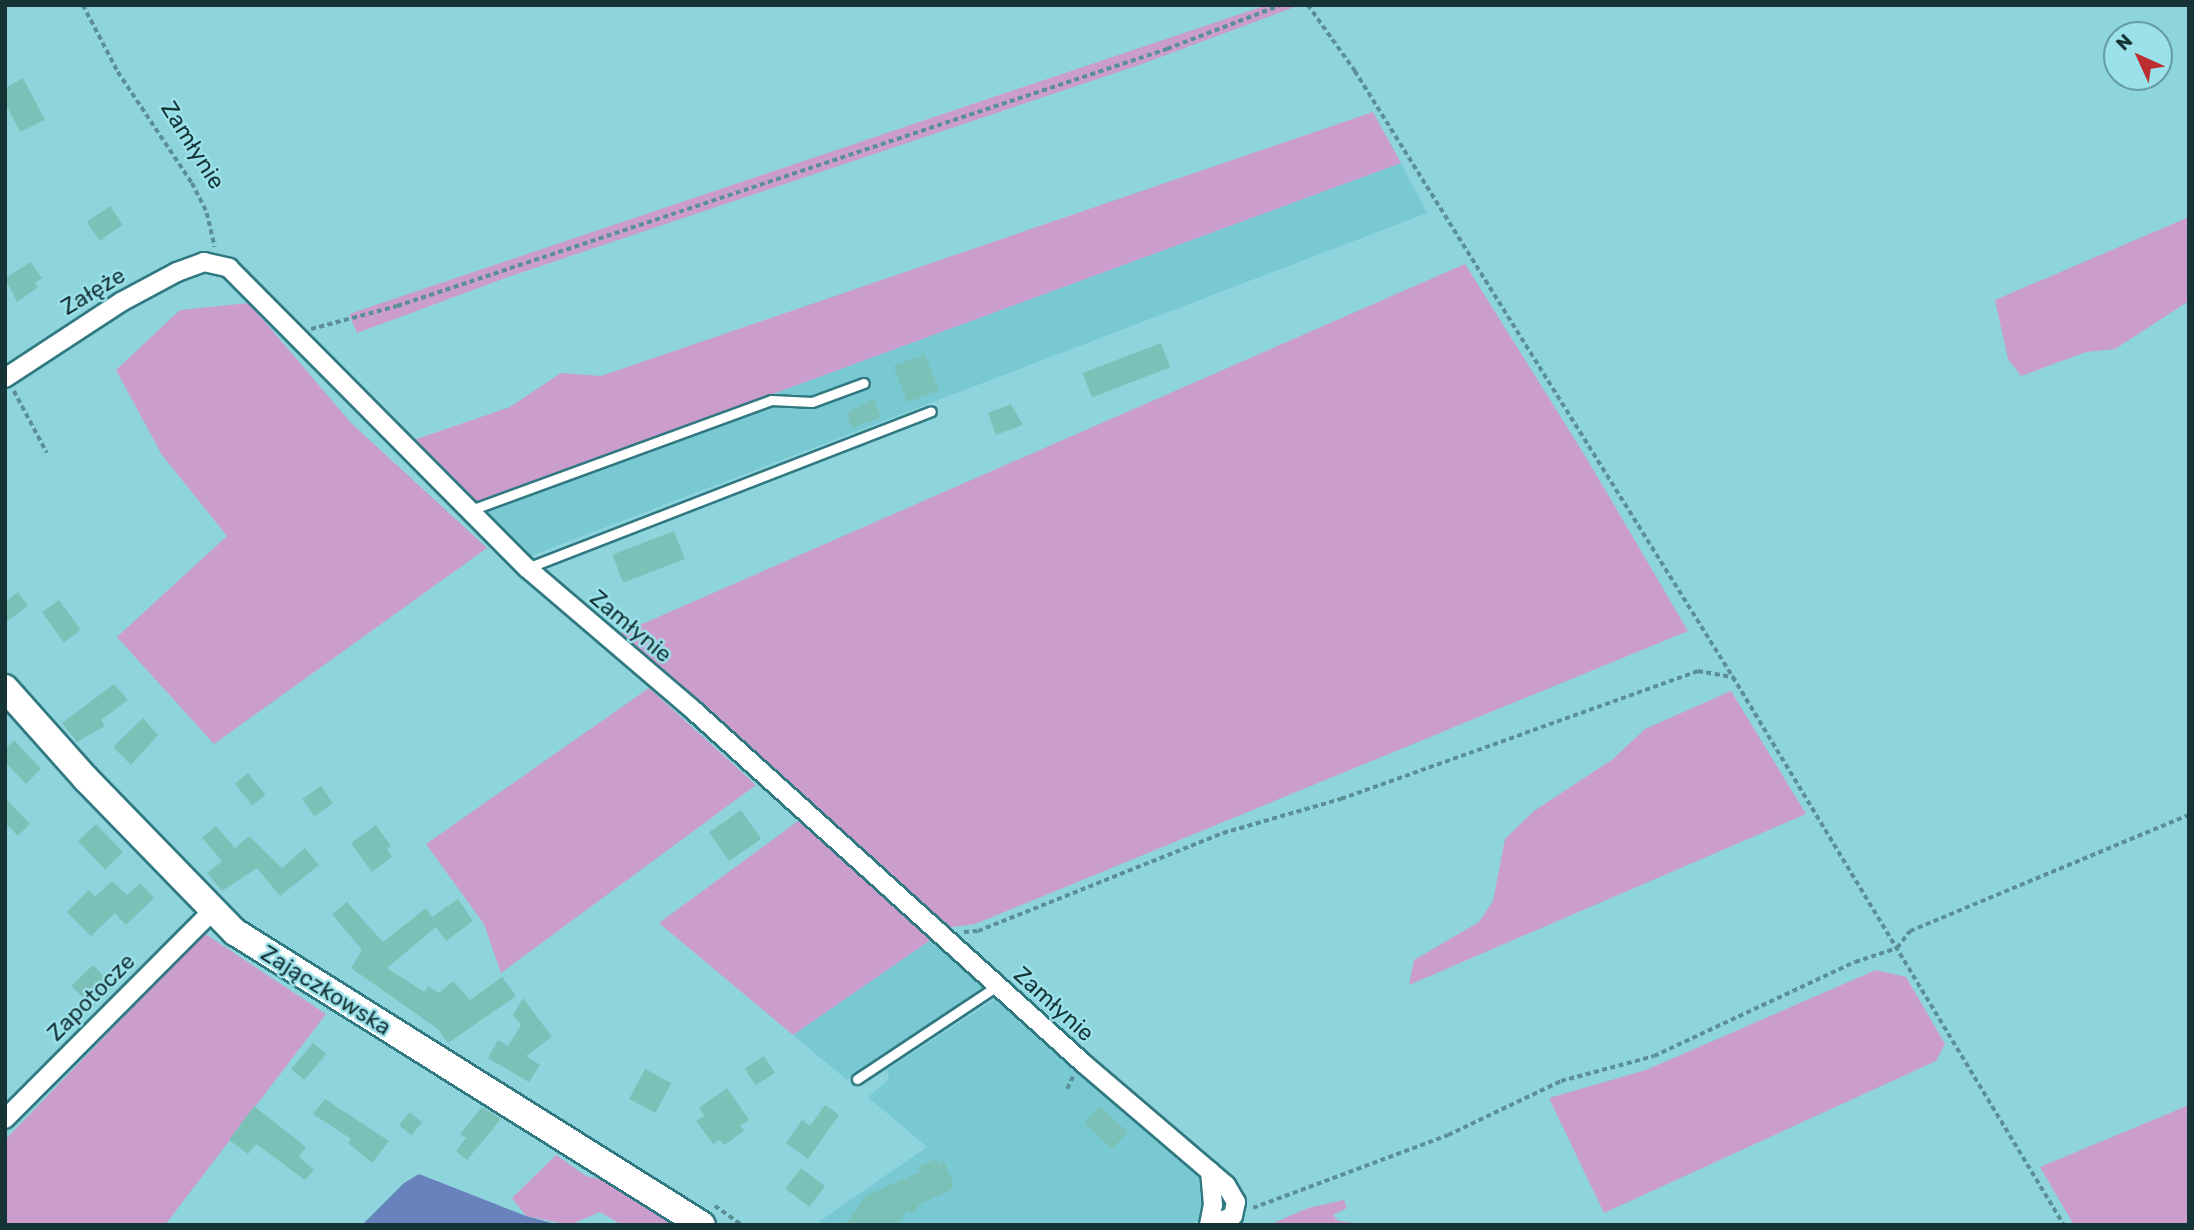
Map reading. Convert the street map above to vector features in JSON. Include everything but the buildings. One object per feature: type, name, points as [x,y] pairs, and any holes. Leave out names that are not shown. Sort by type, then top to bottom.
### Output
[{"type":"main road","name":"Zajączkowska","points":[[5,688],[212,912],[272,958],[702,1225]]},
{"type":"street","name":"Zamłynie","points":[[214,263],[240,276],[467,512],[527,568],[691,708],[997,986],[1210,1171],[1234,1196],[1233,1216]]},
{"type":"street","name":"Załęże","points":[[6,378],[150,286],[191,265],[214,263]]},
{"type":"street","name":"Zapotocze","points":[[5,1119],[212,912]]},
{"type":"street","points":[[5,1092],[18,1106]]},
{"type":"street","points":[[1210,1171],[1213,1205],[1210,1225],[1233,1216]]},
{"type":"lane","points":[[467,512],[772,400],[812,402],[864,383]]},
{"type":"lane","points":[[527,568],[931,411]]},
{"type":"lane","points":[[858,1079],[997,986]]},
{"type":"path","name":"Zamłynie","points":[[82,5],[118,72],[192,183],[212,227],[214,263]]},
{"type":"path","points":[[292,331],[397,306],[1167,49],[1282,5]]},
{"type":"path","points":[[1308,5],[1355,71],[1733,677],[2064,1225]]},
{"type":"path","points":[[6,378],[47,453]]},
{"type":"path","points":[[941,934],[978,931],[1223,833],[1342,800],[1698,671],[1733,677]]},
{"type":"path","points":[[1233,1216],[1448,1135],[1561,1081],[1654,1056],[1854,962],[1897,948],[1910,931],[2189,815]]},
{"type":"shaded area","points":[[1267,5],[1300,5],[1142,64],[511,276],[357,333],[349,314]]},
{"type":"shaded area","points":[[1373,112],[1401,163],[468,506],[408,442],[510,407],[561,373],[601,376]]},
{"type":"shaded area","points":[[1401,163],[1427,213],[528,557],[468,506]]},
{"type":"shaded area","points":[[2189,217],[2189,301],[2115,349],[2086,352],[2021,376],[2008,359],[1995,300]]},
{"type":"shaded area","points":[[1465,264],[1587,459],[1688,631],[975,924],[944,928],[617,635]]},
{"type":"shaded area","points":[[249,303],[351,423],[487,548],[214,744],[117,637],[227,536],[162,455],[116,370],[180,310]]},
{"type":"shaded area","points":[[649,688],[756,785],[501,973],[484,924],[426,844]]},
{"type":"shaded area","points":[[1731,691],[1806,814],[1409,985],[1414,960],[1479,922],[1493,901],[1505,839],[1534,811],[1613,759],[1645,729]]},
{"type":"shaded area","points":[[798,821],[932,939],[793,1035],[659,923]]},
{"type":"shaded area","points":[[204,933],[326,1014],[165,1225],[5,1225],[5,1140]]},
{"type":"shaded area","points":[[932,939],[984,986],[847,1080],[793,1035]]},
{"type":"shaded area","points":[[1876,970],[1906,977],[1945,1044],[1936,1061],[1604,1213],[1549,1098],[1646,1070]]},
{"type":"shaded area","points":[[997,998],[1207,1185],[1206,1218],[1189,1225],[814,1225],[927,1147],[868,1097],[889,1079],[887,1070]]},
{"type":"shaded area","points":[[2189,1105],[2189,1225],[2074,1225],[2040,1167]]},
{"type":"shaded area","points":[[556,1155],[586,1176],[606,1181],[675,1225],[622,1225],[600,1212],[570,1225],[526,1216],[512,1198]]},
{"type":"shaded area","points":[[419,1174],[526,1216],[559,1225],[362,1225],[404,1183]]},
{"type":"shaded area","points":[[1344,1200],[1347,1208],[1333,1215],[1338,1221],[1374,1225],[1269,1225],[1308,1208]]}]
